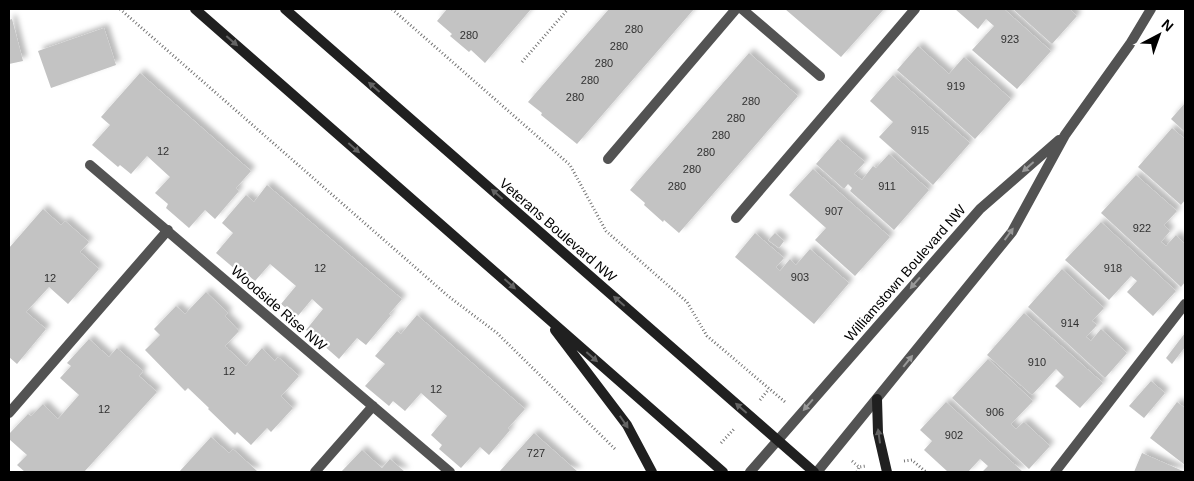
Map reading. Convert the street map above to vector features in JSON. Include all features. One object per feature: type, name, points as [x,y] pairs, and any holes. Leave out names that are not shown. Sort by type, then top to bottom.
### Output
[{"type":"main road","points":[[195,9],[723,472]]},
{"type":"main road","name":"Veterans Boulevard NW","points":[[284,9],[815,472]]},
{"type":"main road","points":[[543,313],[627,425],[652,472]]},
{"type":"main road","points":[[877,399],[878,433],[887,472]]},
{"type":"street","points":[[608,159],[736,9]]},
{"type":"street","points":[[742,9],[820,76]]},
{"type":"street","points":[[736,218],[915,9]]},
{"type":"street","name":"Williamstown Boulevard NW","points":[[815,472],[877,399],[1012,232],[1065,135],[1130,44],[1151,9]]},
{"type":"street","name":"Williamstown Boulevard NW","points":[[750,472],[980,209],[1065,135]]},
{"type":"street","name":"Woodside Rise NW","points":[[90,165],[450,472]]},
{"type":"street","points":[[9,413],[168,230]]},
{"type":"street","points":[[1055,472],[1185,304]]},
{"type":"street","points":[[315,472],[373,406]]},
{"type":"path","points":[[120,9],[448,296],[497,334],[620,454]]},
{"type":"path","points":[[392,9],[570,165],[606,231],[687,302],[707,336],[769,389]]},
{"type":"path","points":[[522,62],[568,9]]},
{"type":"path","points":[[851,460],[859,467],[857,472]]},
{"type":"path","points":[[912,460],[926,472]]},
{"type":"building","points":[[447,9],[531,9],[485,63],[471,50],[469,52],[450,36],[452,34],[437,21]]},
{"type":"building","points":[[609,9],[694,9],[577,144],[528,102]]},
{"type":"building","points":[[785,9],[884,9],[841,57]]},
{"type":"building","points":[[955,9],[1004,9],[1051,51],[1017,89],[972,50],[994,26],[986,19],[978,29]]},
{"type":"building","points":[[1013,9],[1070,9],[1077,16],[1052,44]]},
{"type":"building","points":[[12,19],[23,61],[9,64],[9,20]]},
{"type":"building","points":[[104,28],[116,65],[51,88],[38,51]]},
{"type":"building","points":[[918,46],[949,74],[964,57],[1011,99],[975,139],[897,70]]},
{"type":"building","points":[[749,53],[798,96],[679,233],[664,220],[663,222],[630,190]]},
{"type":"building","points":[[140,73],[251,171],[236,188],[239,191],[215,219],[205,210],[189,228],[166,208],[168,204],[155,193],[170,177],[147,156],[131,174],[120,165],[118,167],[92,145],[110,125],[101,117]]},
{"type":"building","points":[[893,75],[970,143],[933,185],[879,137],[893,122],[870,101]]},
{"type":"building","points":[[1185,103],[1185,132],[1171,119]]},
{"type":"building","points":[[1172,128],[1185,139],[1185,200],[1181,205],[1138,167]]},
{"type":"building","points":[[838,139],[865,162],[854,174],[862,180],[873,166],[876,168],[889,154],[929,190],[894,230],[850,191],[852,188],[848,184],[844,189],[816,164]]},
{"type":"building","points":[[813,169],[890,237],[855,276],[815,240],[826,228],[789,195]]},
{"type":"building","points":[[1136,175],[1177,211],[1164,225],[1170,231],[1161,242],[1166,246],[1176,235],[1185,244],[1185,282],[1181,287],[1101,213]]},
{"type":"building","points":[[267,185],[402,299],[366,345],[357,338],[339,359],[306,330],[323,309],[312,299],[297,317],[281,304],[296,286],[270,264],[255,281],[244,272],[242,275],[216,253],[233,233],[222,223],[246,195],[254,202]]},
{"type":"building","points":[[43,209],[61,225],[65,221],[89,242],[80,252],[99,269],[68,304],[49,287],[26,312],[46,329],[17,364],[9,357],[9,248]]},
{"type":"building","points":[[1101,222],[1176,291],[1153,316],[1127,292],[1137,281],[1131,276],[1109,300],[1065,260]]},
{"type":"building","points":[[755,233],[784,258],[776,267],[780,271],[790,259],[796,265],[810,249],[849,283],[814,324],[735,257]]},
{"type":"building","points":[[775,233],[784,241],[779,248],[768,240]]},
{"type":"building","points":[[1062,269],[1104,308],[1092,321],[1097,325],[1086,337],[1091,341],[1101,329],[1127,353],[1105,378],[1028,307]]},
{"type":"building","points":[[206,292],[228,313],[225,316],[239,331],[225,346],[246,366],[262,348],[275,361],[278,357],[299,376],[281,396],[293,408],[271,432],[267,428],[251,445],[237,432],[235,435],[188,388],[185,391],[145,350],[160,335],[154,329],[176,306],[185,314]]},
{"type":"building","points":[[1024,313],[1103,383],[1080,408],[1055,386],[1064,377],[1056,369],[1032,395],[987,355]]},
{"type":"building","points":[[417,315],[525,409],[508,428],[510,430],[489,455],[480,447],[461,468],[439,449],[442,445],[431,435],[447,416],[421,393],[405,411],[393,401],[389,406],[365,386],[385,364],[375,356],[397,331],[401,334]]},
{"type":"building","points":[[1185,333],[1185,347],[1172,364],[1166,358]]},
{"type":"building","points":[[89,339],[109,357],[117,348],[143,371],[139,376],[157,392],[84,472],[25,472],[17,465],[27,455],[9,439],[9,434],[28,414],[31,416],[43,404],[58,419],[79,395],[60,378],[71,366],[67,363]]},
{"type":"building","points":[[988,359],[1033,401],[1011,424],[1016,429],[1024,422],[1050,446],[1029,469],[952,398]]},
{"type":"building","points":[[1151,381],[1165,393],[1144,418],[1129,406]]},
{"type":"building","points":[[946,402],[1023,472],[982,472],[988,466],[980,459],[968,472],[948,472],[924,450],[932,441],[920,430]]},
{"type":"building","points":[[1177,402],[1185,408],[1185,465],[1150,438]]},
{"type":"building","points":[[534,433],[578,472],[499,472]]},
{"type":"building","points":[[211,437],[229,453],[233,449],[257,471],[179,472]]},
{"type":"building","points":[[362,450],[382,468],[390,459],[405,472],[341,472]]},
{"type":"building","points":[[1142,453],[1185,472],[1134,472]]}]
